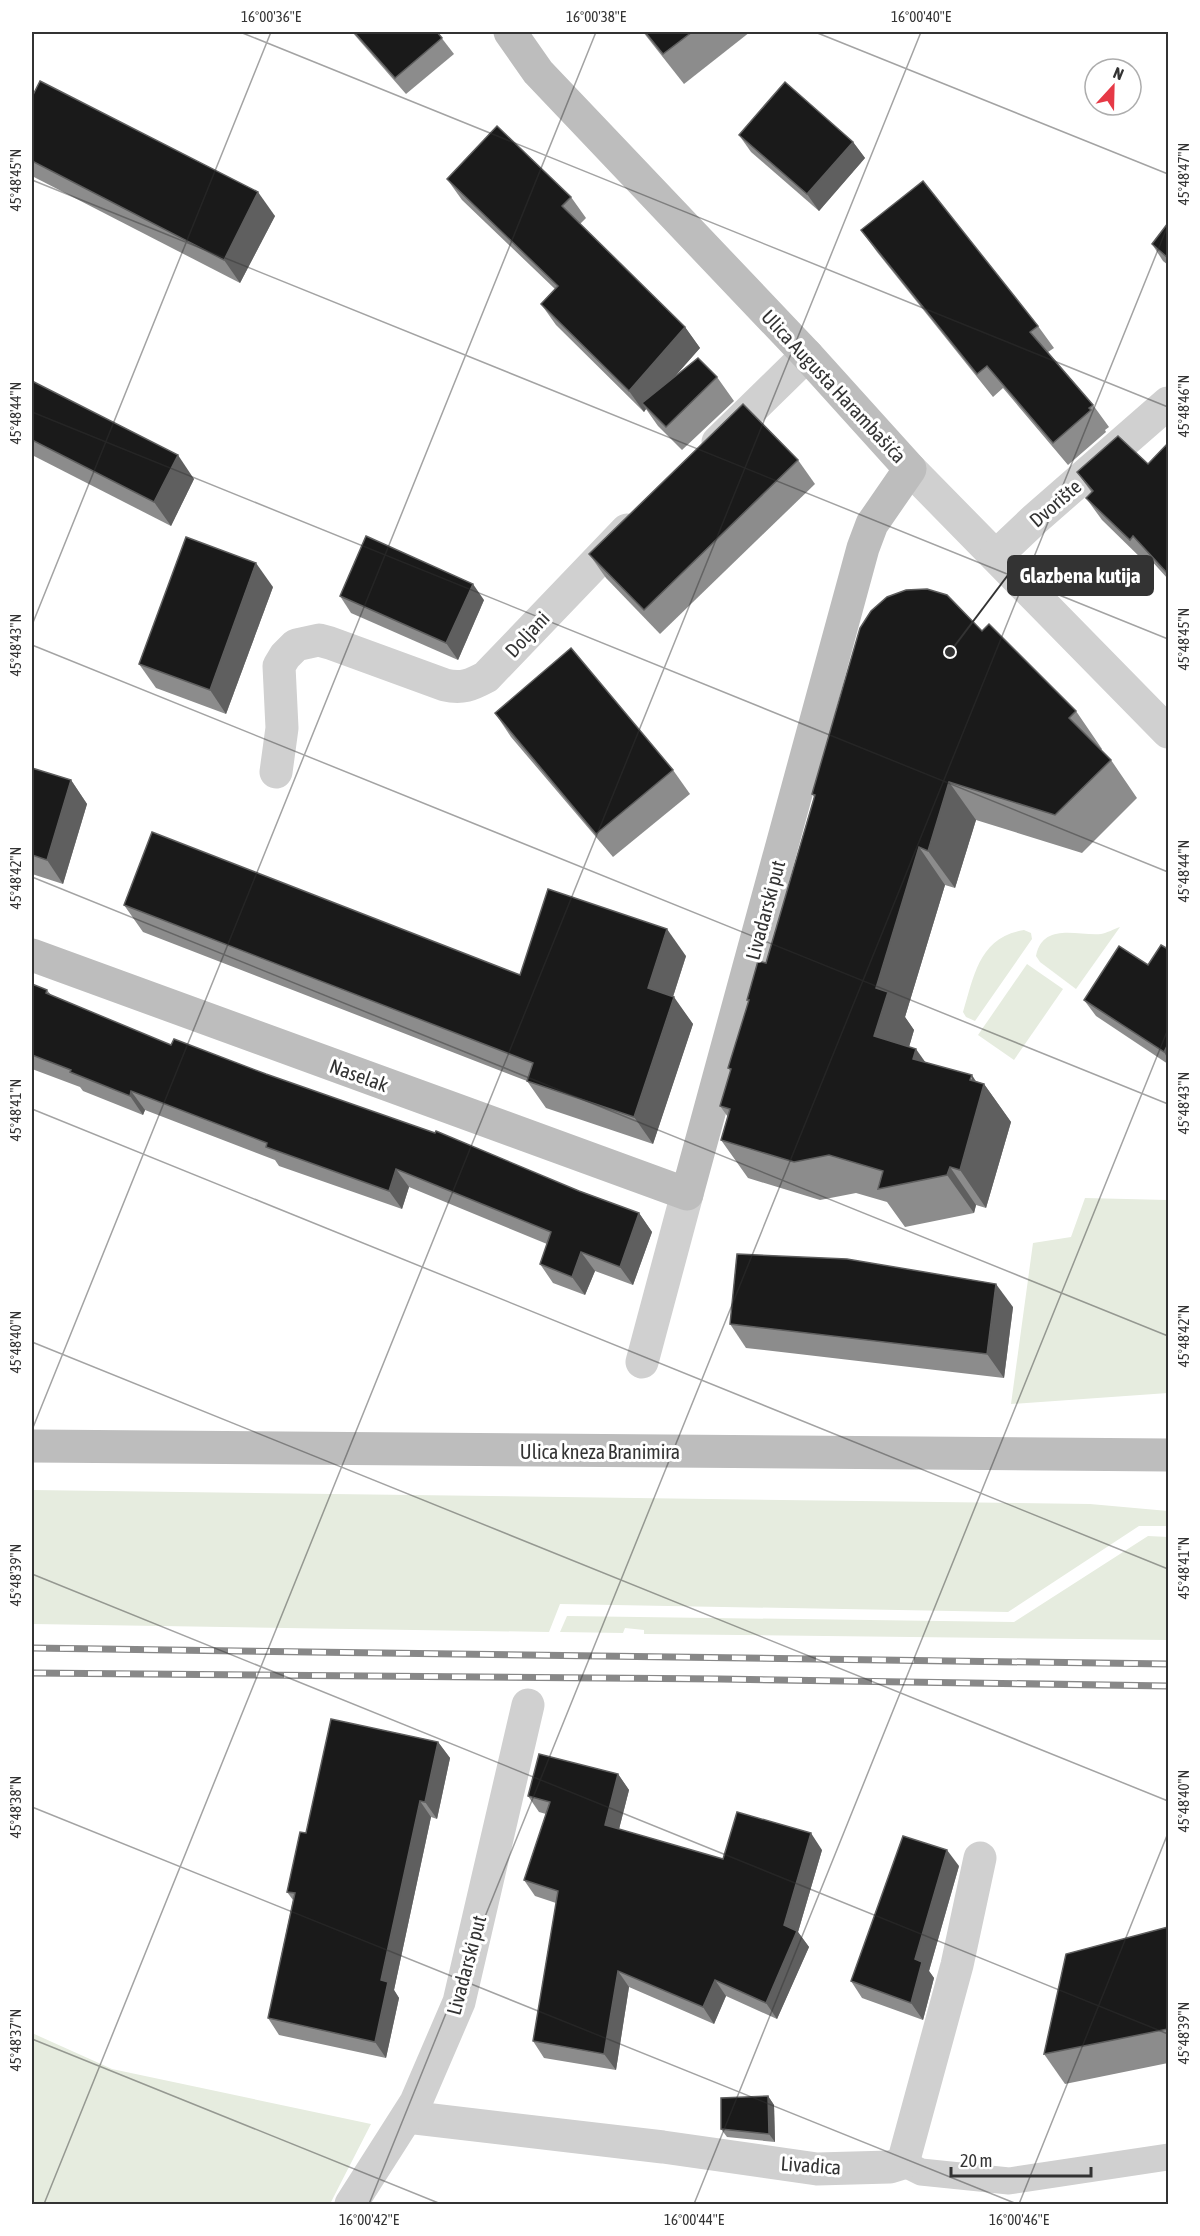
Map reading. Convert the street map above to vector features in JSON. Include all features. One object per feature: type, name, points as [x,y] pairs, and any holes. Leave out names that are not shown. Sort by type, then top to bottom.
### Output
[{"type":"street","name":"Ulica Augusta Harambašića","points":[[510,32],[538,72],[807,355],[910,469],[1168,732]]},
{"type":"street","points":[[698,461],[807,355]]},
{"type":"street","name":"Dvorište","points":[[996,556],[1168,403]]},
{"type":"street","name":"Livadarski put","points":[[642,1362],[863,548],[872,524],[910,469]]},
{"type":"street","name":"Doljani","points":[[276,772],[282,729],[279,666],[296,645],[319,640],[445,685],[468,687],[486,677],[648,510]]},
{"type":"street","name":"Naselak","points":[[32,955],[687,1194]]},
{"type":"street","name":"Ulica kneza Branimira","points":[[32,1446],[1168,1455]]},
{"type":"street","name":"Livadarski put","points":[[351,2205],[417,2102],[459,2002],[528,1706]]},
{"type":"street","points":[[903,2163],[957,1965],[980,1858]]},
{"type":"street","name":"Livadica","points":[[407,2117],[663,2147],[817,2169],[890,2167],[903,2163]]},
{"type":"lane","points":[[903,2163],[921,2172],[1009,2181],[1168,2157]]},
{"type":"shaded area","points":[[1120,927],[1076,989],[1040,962],[1036,956],[1040,945],[1046,938],[1053,935],[1062,933],[1101,934]]},
{"type":"shaded area","points":[[1024,930],[1031,933],[1032,939],[975,1021],[966,1017],[963,1012],[981,960],[997,941],[1009,934]]},
{"type":"shaded area","points":[[1027,964],[1063,989],[1014,1060],[978,1035]]},
{"type":"shaded area","points":[[1085,1198],[1168,1200],[1168,1393],[1011,1404],[1033,1243],[1071,1237]]},
{"type":"shaded area","points":[[32,1490],[1090,1504],[1168,1511],[1168,1526],[1139,1526],[1008,1612],[560,1604],[549,1632],[32,1624]]},
{"type":"shaded area","points":[[1148,1536],[1168,1537],[1168,1640],[644,1634],[644,1630],[625,1628],[623,1633],[560,1632],[567,1616],[1014,1622]]},
{"type":"shaded area","points":[[32,2033],[112,2069],[371,2124],[330,2204],[32,2204]]},
{"type":"building","points":[[354,32],[437,32],[442,38],[395,78]]},
{"type":"building","points":[[645,32],[692,32],[663,54]]},
{"type":"building","points":[[40,81],[258,192],[224,260],[32,161],[32,97]]},
{"type":"building","points":[[785,82],[853,142],[807,194],[739,135]]},
{"type":"building","points":[[497,126],[571,197],[562,206],[685,327],[629,391],[541,304],[558,286],[447,179]]},
{"type":"building","points":[[923,181],[1038,326],[1030,332],[1093,405],[1089,408],[1091,410],[1053,443],[987,366],[977,374],[861,230]]},
{"type":"building","points":[[1168,223],[1168,258],[1152,244]]},
{"type":"building","points":[[698,358],[717,377],[666,427],[642,403]]},
{"type":"building","points":[[32,381],[178,455],[154,502],[32,440]]},
{"type":"building","points":[[743,404],[798,460],[644,610],[589,554]]},
{"type":"building","points":[[1118,436],[1148,464],[1168,443],[1168,574],[1133,536],[1130,540],[1086,498],[1093,491],[1077,472]]},
{"type":"building","points":[[366,536],[473,584],[446,643],[340,596]]},
{"type":"building","points":[[186,537],[256,563],[210,690],[139,664]]},
{"type":"building","points":[[927,589],[947,595],[982,631],[989,624],[1076,711],[1069,718],[1111,760],[1055,815],[949,782],[928,851],[919,847],[876,988],[888,992],[874,1036],[916,1049],[913,1059],[972,1075],[970,1080],[984,1084],[960,1170],[950,1167],[947,1175],[878,1189],[883,1171],[829,1155],[794,1162],[721,1140],[730,1109],[720,1106],[731,1069],[728,1068],[749,1000],[747,1000],[758,961],[766,963],[860,628],[871,611],[887,597],[906,590]]},
{"type":"building","points":[[571,648],[673,770],[596,834],[495,713]]},
{"type":"building","points":[[32,768],[71,780],[47,860],[32,855]]},
{"type":"building","points":[[152,832],[520,975],[548,889],[667,929],[648,988],[674,997],[634,1117],[527,1081],[533,1063],[124,905]]},
{"type":"building","points":[[1161,945],[1168,949],[1168,1044],[1164,1052],[1084,1000],[1119,946],[1148,965]]},
{"type":"building","points":[[32,984],[47,990],[46,993],[171,1045],[174,1039],[266,1074],[435,1133],[436,1131],[579,1191],[639,1213],[620,1267],[581,1252],[572,1277],[540,1264],[551,1232],[396,1169],[389,1191],[266,1147],[267,1143],[131,1091],[130,1096],[32,1055]]},
{"type":"building","points":[[737,1254],[847,1259],[996,1284],[987,1354],[730,1324]]},
{"type":"building","points":[[331,1719],[438,1742],[425,1802],[420,1801],[381,1980],[388,1982],[375,2042],[268,2018],[295,1893],[287,1892],[300,1832],[306,1833]]},
{"type":"building","points":[[539,1754],[618,1774],[605,1825],[723,1859],[737,1812],[811,1833],[784,1925],[797,1931],[766,2003],[715,1980],[703,2007],[618,1971],[604,2054],[533,2041],[558,1891],[524,1880],[550,1802],[528,1796]]},
{"type":"building","points":[[903,1836],[947,1850],[915,1959],[922,1962],[911,2003],[851,1981]]},
{"type":"building","points":[[1168,1927],[1168,2029],[1044,2054],[1066,1954]]},
{"type":"building","points":[[768,2096],[769,2134],[721,2129],[721,2098]]},
{"type":"railway","points":[[32,1648],[1168,1664]]},
{"type":"railway","points":[[32,1673],[720,1679],[1168,1686]]},
{"type":"place","name":"Glazbena kutija","points":[[950,652]]}]
